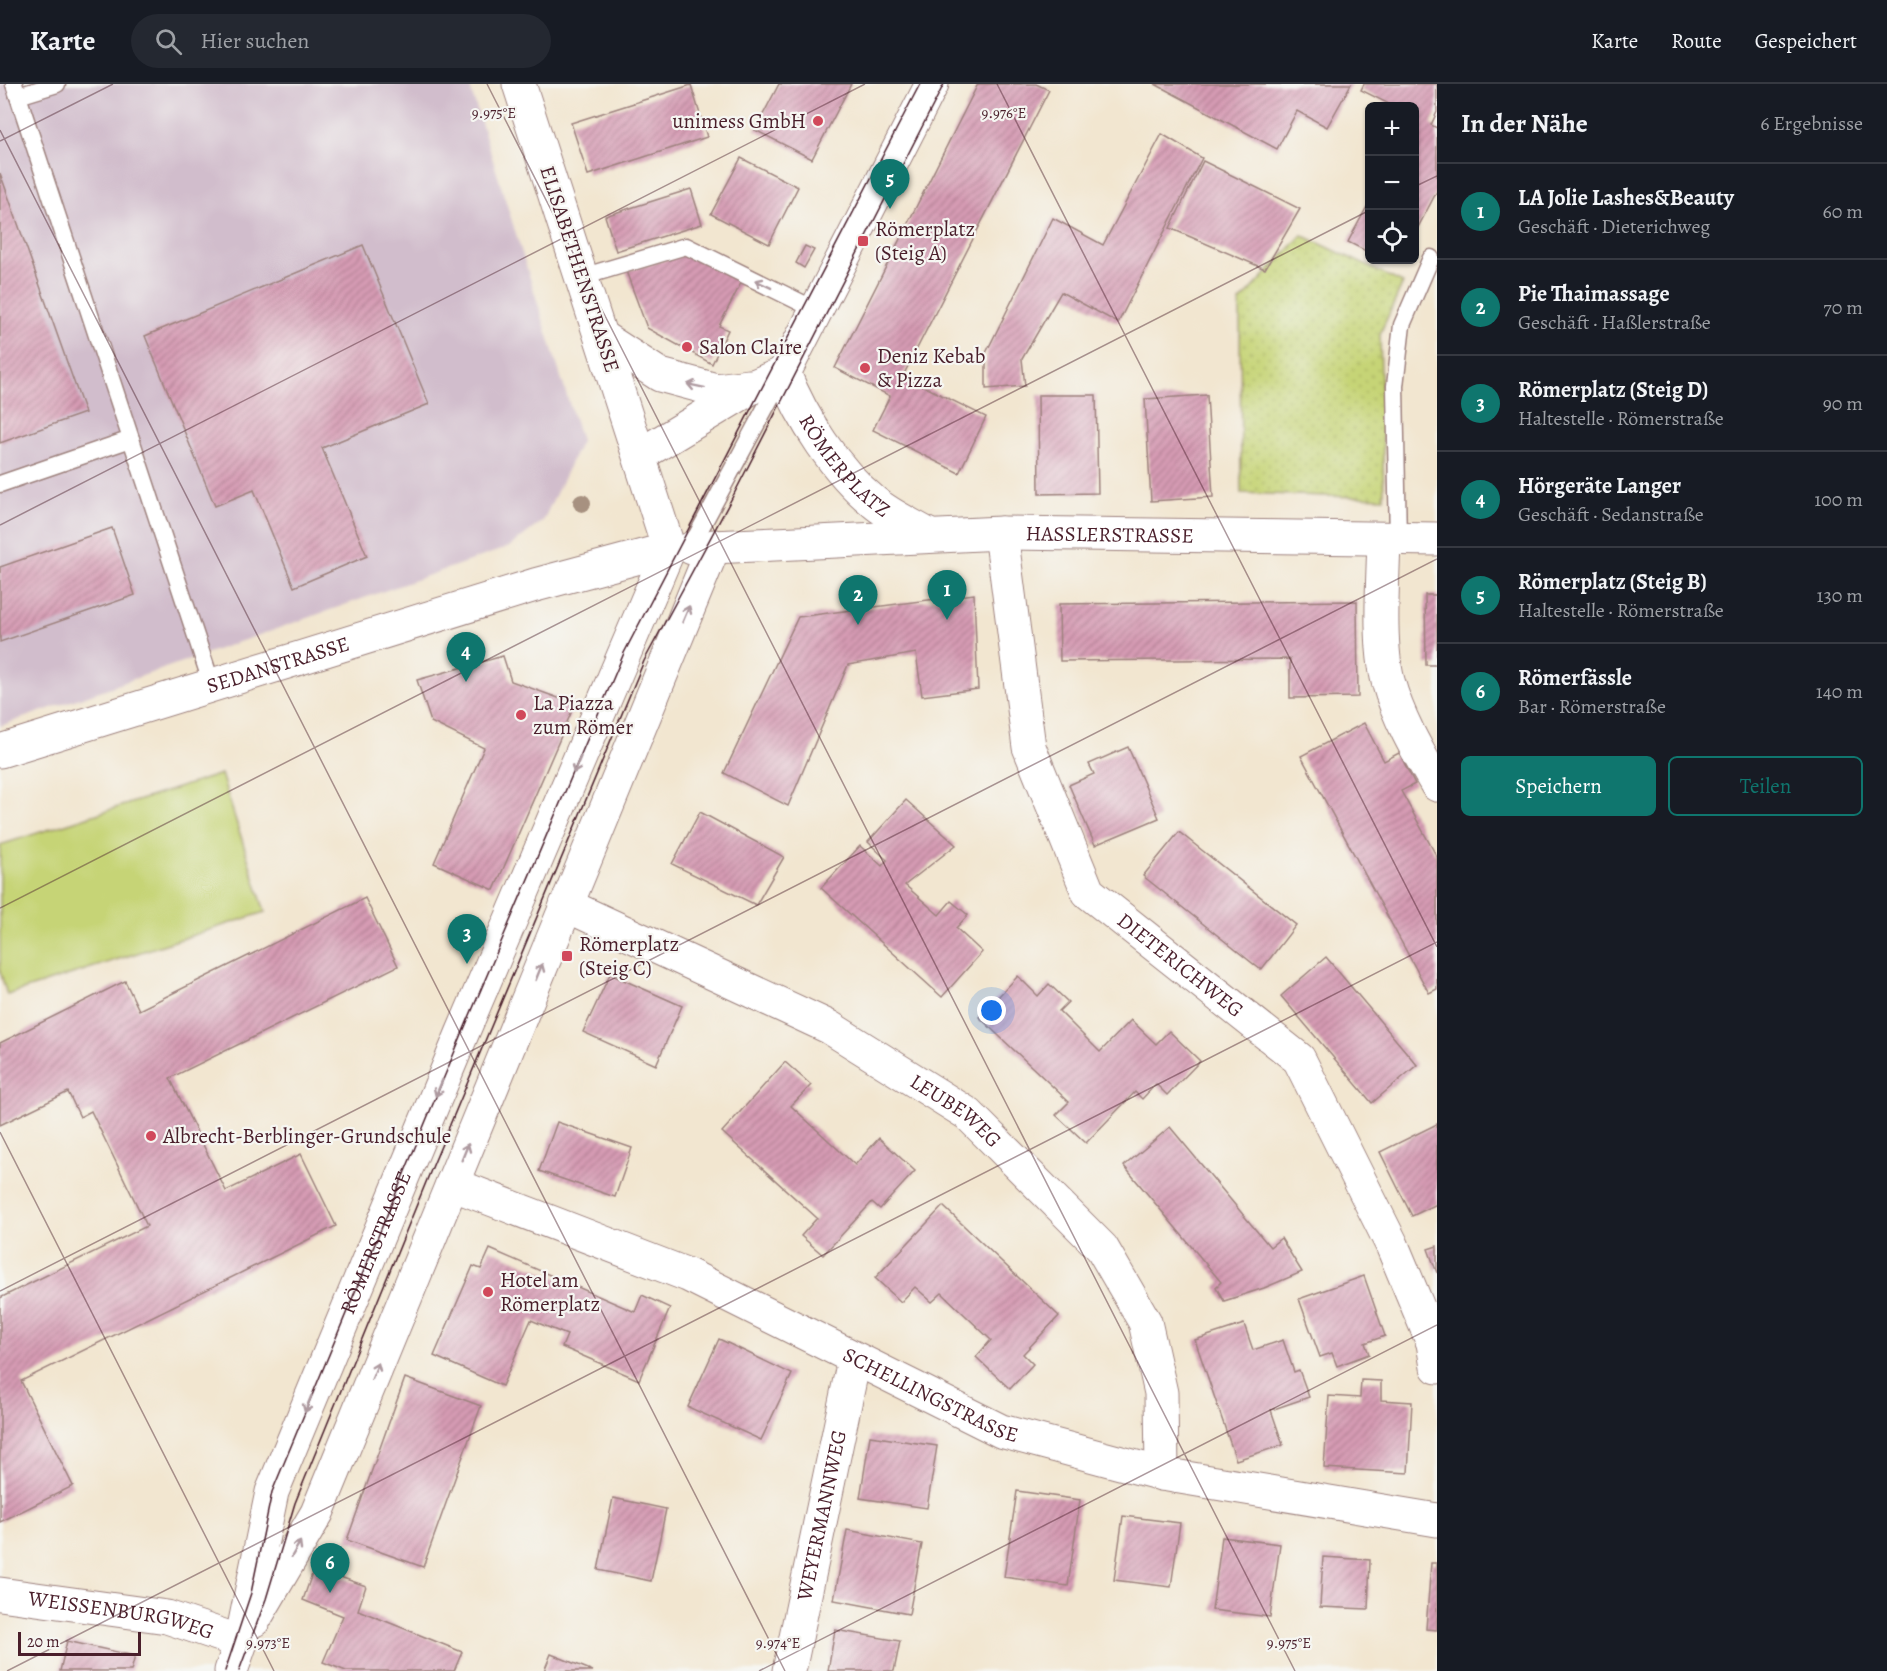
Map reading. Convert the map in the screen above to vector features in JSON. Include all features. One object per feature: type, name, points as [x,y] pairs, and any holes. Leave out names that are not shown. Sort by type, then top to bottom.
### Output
[{"type":"street","name":"ELISABETHENSTRASSE","points":[[519,84],[640,455]]},
{"type":"street","points":[[236,1657],[316,1513],[663,668],[691,548],[640,455],[754,386],[784,373],[932,84]]},
{"type":"street","points":[[603,338],[660,375],[687,384],[716,390],[754,386]]},
{"type":"street","name":"RÖMERPLATZ","points":[[784,373],[798,408],[831,455],[874,502],[930,536]]},
{"type":"street","name":"HASSLERSTRASSE","points":[[691,548],[1000,533],[1437,539]]},
{"type":"street","name":"DIETERICHWEG","points":[[1000,533],[1029,747],[1088,892],[1299,1059],[1392,1245],[1433,1343],[1437,1367]]},
{"type":"street","points":[[1391,540],[1383,624],[1388,681],[1410,738],[1437,785]]},
{"type":"street","name":"SEDANSTRASSE","points":[[0,752],[558,579],[691,548]]},
{"type":"street","name":"RÖMERSTRASSE","points":[[236,1657],[272,1492],[457,1045],[624,653],[691,548]]},
{"type":"street","name":"LEUBEWEG","points":[[566,905],[829,1027],[968,1114],[1102,1248],[1145,1322],[1161,1393],[1161,1474]]},
{"type":"street","name":"SCHELLINGSTRASSE","points":[[452,1184],[688,1275],[854,1360],[1001,1431],[1161,1474],[1437,1520]]},
{"type":"street","name":"WEYERMANNWEG","points":[[789,1671],[854,1360]]},
{"type":"street","name":"WEISSENBURGWEG","points":[[0,1594],[167,1617],[236,1657]]},
{"type":"lane","points":[[57,84],[16,90],[212,685]]},
{"type":"lane","points":[[582,277],[686,246],[816,310]]},
{"type":"lane","points":[[1391,540],[1395,386],[1402,325],[1431,258]]},
{"type":"lane","points":[[691,548],[784,373]]},
{"type":"lane","points":[[0,484],[131,439]]},
{"type":"shaded area","points":[[0,84],[469,84],[581,441],[543,521],[509,547],[0,726]]},
{"type":"green space","points":[[1302,235],[1403,283],[1380,334],[1384,498],[1241,493],[1240,302]]},
{"type":"green space","points":[[221,774],[265,912],[7,995],[0,971],[0,845]]},
{"type":"building","points":[[779,84],[851,84],[812,159],[755,130]]},
{"type":"building","points":[[978,84],[1036,84],[1049,90],[903,376],[986,417],[959,473],[873,430],[890,396],[835,368]]},
{"type":"building","points":[[1155,84],[1351,84],[1327,127],[1297,111],[1277,149]]},
{"type":"building","points":[[1364,84],[1437,84],[1437,112],[1431,125],[1437,128],[1437,191],[1419,225],[1419,102],[1385,102],[1361,90]]},
{"type":"building","points":[[691,85],[707,137],[588,175],[571,123]]},
{"type":"building","points":[[1162,134],[1202,158],[1118,323],[1061,292],[1022,359],[1025,386],[986,389],[986,353],[1053,218],[1103,245]]},
{"type":"building","points":[[741,158],[798,187],[769,244],[711,214]]},
{"type":"building","points":[[1203,161],[1300,209],[1265,269],[1170,228]]},
{"type":"building","points":[[0,173],[85,413],[0,443]]},
{"type":"building","points":[[691,189],[702,224],[616,251],[605,216]]},
{"type":"building","points":[[1365,210],[1365,250],[1348,242]]},
{"type":"building","points":[[363,245],[429,404],[322,448],[367,556],[294,587],[254,490],[215,506],[145,336]]},
{"type":"building","points":[[805,246],[814,250],[804,268],[796,263]]},
{"type":"building","points":[[688,253],[742,281],[719,326],[728,330],[712,364],[647,328],[626,271]]},
{"type":"building","points":[[1038,395],[1096,395],[1098,493],[1039,494]]},
{"type":"building","points":[[1207,395],[1213,497],[1151,501],[1145,399]]},
{"type":"building","points":[[112,528],[135,595],[0,642],[0,567]]},
{"type":"building","points":[[974,594],[978,689],[922,696],[916,653],[848,665],[788,806],[724,773],[798,617]]},
{"type":"building","points":[[1425,595],[1437,595],[1437,665],[1426,665]]},
{"type":"building","points":[[1357,601],[1358,697],[1290,698],[1290,659],[1060,661],[1059,604]]},
{"type":"building","points":[[503,656],[511,681],[575,704],[494,890],[434,863],[484,748],[431,722],[417,680]]},
{"type":"building","points":[[1364,723],[1384,761],[1399,753],[1415,784],[1401,791],[1437,857],[1437,989],[1429,993],[1301,756]]},
{"type":"building","points":[[1128,747],[1159,818],[1095,845],[1069,785],[1094,774],[1089,764]]},
{"type":"building","points":[[906,800],[956,845],[905,885],[939,915],[951,901],[968,915],[956,928],[982,952],[942,997],[821,888],[860,846],[882,866],[887,860],[868,842]]},
{"type":"building","points":[[700,812],[784,857],[756,905],[672,864]]},
{"type":"building","points":[[1179,832],[1296,925],[1261,970],[1143,876]]},
{"type":"building","points":[[365,898],[398,966],[170,1078],[226,1191],[301,1154],[336,1226],[21,1381],[73,1486],[0,1522],[0,1298],[147,1226],[91,1111],[80,1117],[68,1092],[0,1125],[0,1043],[125,981],[139,1010]]},
{"type":"building","points":[[1326,957],[1417,1065],[1372,1103],[1281,996]]},
{"type":"building","points":[[610,974],[682,1006],[656,1065],[583,1032]]},
{"type":"building","points":[[1018,976],[1038,996],[1049,984],[1068,1002],[1059,1011],[1100,1052],[1131,1020],[1156,1044],[1169,1031],[1200,1061],[1167,1095],[1156,1084],[1142,1099],[1135,1092],[1086,1143],[1056,1115],[1069,1102],[979,1017]]},
{"type":"building","points":[[785,1062],[811,1085],[791,1106],[855,1165],[879,1138],[915,1171],[880,1209],[872,1202],[823,1255],[801,1236],[817,1218],[722,1132]]},
{"type":"building","points":[[557,1122],[632,1148],[615,1197],[539,1171]]},
{"type":"building","points":[[1437,1124],[1437,1204],[1412,1216],[1380,1152]]},
{"type":"building","points":[[1170,1127],[1270,1247],[1281,1238],[1302,1272],[1224,1301],[1216,1287],[1221,1282],[1124,1166]]},
{"type":"building","points":[[943,1206],[1059,1316],[1023,1354],[1033,1364],[1010,1389],[976,1357],[991,1340],[942,1293],[932,1302],[915,1287],[901,1302],[875,1278]]},
{"type":"building","points":[[1437,1246],[1437,1273],[1428,1249]]},
{"type":"building","points":[[490,1249],[635,1312],[642,1295],[670,1308],[639,1380],[562,1347],[567,1335],[531,1320],[502,1386],[434,1356],[473,1266],[481,1269]]},
{"type":"building","points":[[1364,1276],[1385,1336],[1365,1343],[1369,1354],[1337,1366],[1332,1353],[1320,1357],[1299,1299]]},
{"type":"building","points":[[1244,1324],[1253,1350],[1283,1340],[1294,1372],[1299,1370],[1309,1397],[1271,1410],[1283,1445],[1236,1460],[1195,1340]]},
{"type":"building","points":[[719,1339],[792,1374],[761,1440],[688,1407]]},
{"type":"building","points":[[405,1378],[481,1406],[423,1567],[347,1540]]},
{"type":"building","points":[[1361,1380],[1381,1381],[1381,1400],[1412,1402],[1408,1473],[1324,1468],[1329,1396],[1360,1398]]},
{"type":"building","points":[[870,1436],[937,1446],[927,1508],[860,1498]]},
{"type":"building","points":[[1017,1491],[1080,1500],[1068,1586],[1004,1577]]},
{"type":"building","points":[[613,1498],[666,1509],[651,1581],[598,1570]]},
{"type":"building","points":[[1123,1516],[1180,1523],[1171,1587],[1114,1580]]},
{"type":"building","points":[[847,1530],[922,1544],[909,1614],[834,1600]]},
{"type":"building","points":[[1222,1537],[1280,1544],[1270,1617],[1212,1610]]},
{"type":"building","points":[[1323,1557],[1370,1560],[1368,1609],[1320,1607]]},
{"type":"building","points":[[1431,1563],[1437,1563],[1437,1630],[1426,1629]]},
{"type":"building","points":[[314,1568],[366,1586],[358,1610],[462,1652],[454,1671],[346,1671],[323,1662],[343,1616],[303,1600]]},
{"type":"building","points":[[835,1630],[900,1641],[894,1671],[828,1671]]},
{"type":"building","points":[[67,1641],[135,1656],[131,1671],[60,1671]]},
{"type":"building","points":[[551,1654],[593,1671],[544,1671]]},
{"type":"tram line","points":[[225,1671],[251,1593],[272,1492],[462,1034],[624,653],[920,84]]},
{"type":"tram line","points":[[239,1671],[266,1599],[295,1503],[431,1170],[644,661],[733,496],[944,84]]},
{"type":"place","name":"unimess GmbH","points":[[818,121]]},
{"type":"place","name":"Römerplatz (Steig B)","points":[[890,209]]},
{"type":"place","name":"Römerplatz (Steig A)","points":[[863,241]]},
{"type":"place","name":"Salon Claire","points":[[687,347]]},
{"type":"place","name":"Deniz Kebab & Pizza","points":[[865,368]]},
{"type":"place","name":"LA Jolie Lashes&Beauty","points":[[947,620]]},
{"type":"place","name":"Pie Thaimassage","points":[[858,625]]},
{"type":"place","name":"Hörgeräte Langer","points":[[466,682]]},
{"type":"place","name":"La Piazza zum Römer","points":[[521,715]]},
{"type":"place","name":"Römerplatz (Steig C)","points":[[567,956]]},
{"type":"place","name":"Römerplatz (Steig D)","points":[[467,964]]},
{"type":"place","name":"Albrecht-Berblinger-Grundschule","points":[[151,1136]]},
{"type":"place","name":"Hotel am Römerplatz","points":[[488,1292]]},
{"type":"place","name":"Römerfässle","points":[[330,1593]]}]
